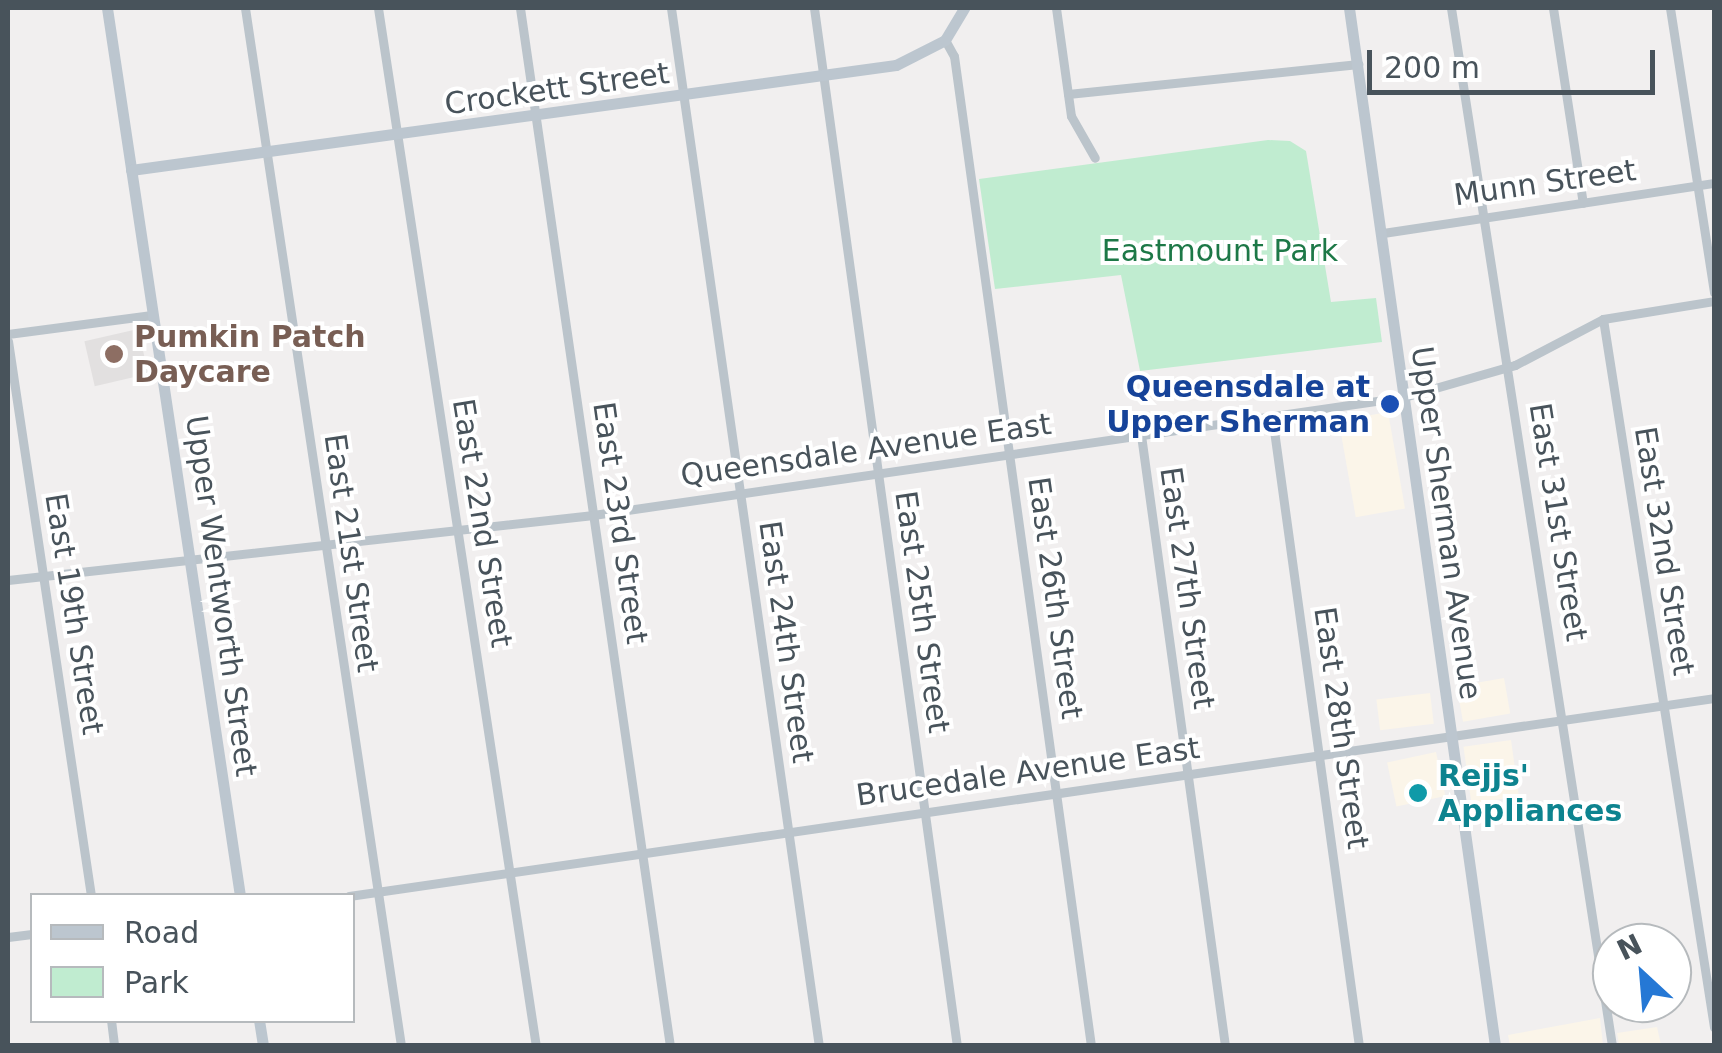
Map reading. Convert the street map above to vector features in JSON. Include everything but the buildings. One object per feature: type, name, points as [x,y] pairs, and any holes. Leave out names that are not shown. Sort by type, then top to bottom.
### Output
[{"type":"main road","name":"Upper Wentworth Street","points":[[107,8],[240,893]]},
{"type":"main road","points":[[944,40],[962,8]]},
{"type":"main road","name":"Upper Sherman Avenue","points":[[1350,8],[1496,1046]]},
{"type":"main road","name":"Crockett Street","points":[[131,170],[823,76],[913,61],[944,40]]},
{"type":"street","name":"East 21st Street","points":[[245,8],[401,1046]]},
{"type":"street","name":"East 22nd Street","points":[[378,8],[536,1046]]},
{"type":"street","name":"East 23rd Street","points":[[520,8],[670,1046]]},
{"type":"street","name":"East 24th Street","points":[[671,8],[819,1046]]},
{"type":"street","name":"East 25th Street","points":[[814,8],[957,1046]]},
{"type":"street","points":[[1056,8],[1074,126],[1095,158]]},
{"type":"street","name":"East 31st Street","points":[[1451,8],[1612,1046]]},
{"type":"street","points":[[1553,8],[1583,203]]},
{"type":"street","points":[[1670,8],[1714,293]]},
{"type":"street","name":"East 26th Street","points":[[944,40],[954,56],[1091,1046]]},
{"type":"street","points":[[1068,94],[1358,64]]},
{"type":"street","name":"Munn Street","points":[[1383,233],[1714,183]]},
{"type":"street","name":"Queensdale Avenue East","points":[[8,580],[593,515],[1404,397],[1507,368],[1602,319],[1714,302]]},
{"type":"street","points":[[8,338],[152,315]]},
{"type":"street","name":"East 32nd Street","points":[[1602,319],[1714,1027]]},
{"type":"street","name":"East 19th Street","points":[[8,338],[91,893]]},
{"type":"street","name":"East 28th Street","points":[[1272,416],[1359,1046]]},
{"type":"street","name":"East 27th Street","points":[[1141,435],[1225,1046]]},
{"type":"street","name":"Brucedale Avenue East","points":[[355,895],[1714,698]]},
{"type":"shaded area","name":"Pumkin Patch Daycare","points":[[138,329],[148,374],[95,386],[84,341]]},
{"type":"shaded area","points":[[1388,412],[1405,509],[1356,517],[1339,421]]},
{"type":"shaded area","points":[[1504,678],[1510,713],[1463,722],[1457,686]]},
{"type":"shaded area","points":[[1430,693],[1434,724],[1380,730],[1376,700]]},
{"type":"shaded area","points":[[1511,740],[1519,796],[1471,803],[1463,747]]},
{"type":"shaded area","points":[[1436,752],[1445,796],[1396,806],[1387,762]]},
{"type":"shaded area","points":[[1592,1019],[1592,1023],[1601,1023],[1603,1045],[1510,1045],[1508,1035]]},
{"type":"shaded area","points":[[1657,1027],[1661,1045],[1619,1045],[1617,1033]]},
{"type":"green space","name":"Eastmount Park","points":[[1268,140],[1290,141],[1306,151],[1331,302],[1376,298],[1382,342],[1140,371],[1121,275],[995,289],[979,179]]},
{"type":"place","name":"Pumkin Patch Daycare","points":[[114,354]]},
{"type":"place","name":"Queensdale at Upper Sherman","points":[[1390,404]]},
{"type":"place","name":"Rejjs' Appliances","points":[[1418,793]]}]
